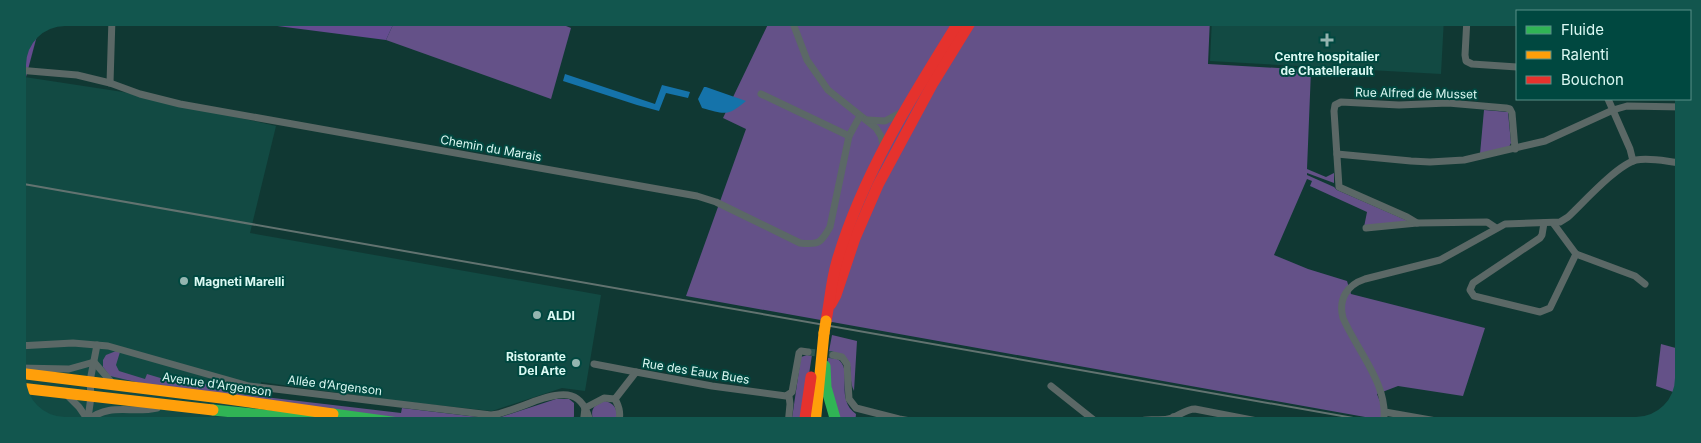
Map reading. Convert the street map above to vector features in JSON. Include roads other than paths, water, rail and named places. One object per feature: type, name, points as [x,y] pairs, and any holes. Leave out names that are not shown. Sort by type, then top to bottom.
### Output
[{"type":"main road","points":[[816,417],[830,286],[844,240],[864,191],[884,150],[956,26]]},
{"type":"main road","points":[[829,307],[836,295],[855,238],[878,185],[933,83],[968,26]]},
{"type":"main road","points":[[805,417],[816,349],[824,334]]},
{"type":"main road","points":[[824,334],[826,387],[835,417]]},
{"type":"main road","name":"Avenue d'Argenson","points":[[26,374],[354,417]]},
{"type":"main road","points":[[61,393],[62,389],[80,386],[90,381]]},
{"type":"main road","points":[[92,397],[121,390],[128,386]]},
{"type":"main road","name":"Avenue d'Argenson","points":[[28,389],[165,406],[278,417]]},
{"type":"street","points":[[110,83],[112,26]]},
{"type":"street","points":[[794,26],[807,60],[828,90],[860,116],[868,120],[880,133],[884,150]]},
{"type":"street","points":[[1467,26],[1466,61],[1472,64],[1516,67]]},
{"type":"street","name":"Chemin du Marais","points":[[26,71],[77,75],[180,104],[696,196],[716,202],[800,243],[813,244],[823,240],[830,227],[849,136],[860,116]]},
{"type":"street","points":[[761,94],[849,136]]},
{"type":"street","points":[[1608,100],[1634,161]]},
{"type":"street","name":"Rue Alfred de Musset","points":[[1417,223],[1339,187],[1335,105],[1340,102],[1400,105],[1448,103],[1506,108],[1510,109],[1512,113],[1515,149]]},
{"type":"street","points":[[1337,154],[1430,162],[1464,160],[1545,141],[1613,110],[1627,106],[1675,107]]},
{"type":"street","points":[[868,120],[885,121],[906,110]]},
{"type":"street","points":[[1384,417],[1384,401],[1343,318],[1341,310],[1344,294],[1349,288],[1356,282],[1440,260],[1496,228],[1513,223],[1560,222],[1568,218],[1617,172],[1634,161],[1646,159],[1675,162]]},
{"type":"street","points":[[1366,228],[1417,223],[1487,222],[1496,228]]},
{"type":"street","points":[[1544,223],[1540,238],[1472,283],[1470,290],[1474,296],[1540,312],[1550,308],[1576,254]]},
{"type":"street","points":[[1553,223],[1576,254],[1635,276],[1645,284]]},
{"type":"street","name":"Allée d’Argenson","points":[[26,346],[73,343],[118,348],[242,385],[491,415],[559,394],[579,399],[585,408]]},
{"type":"street","points":[[89,417],[92,397],[90,381],[96,345]]},
{"type":"street","points":[[789,417],[789,396],[792,392],[799,353],[801,351],[808,352]]},
{"type":"street","points":[[833,355],[842,357],[847,364],[849,399],[856,408],[891,417]]},
{"type":"street","points":[[26,368],[69,369],[94,362]]},
{"type":"street","points":[[94,362],[113,384]]},
{"type":"street","points":[[594,364],[636,372]]},
{"type":"street","name":"Rue des Eaux Bues","points":[[615,399],[636,372],[721,387],[789,396]]},
{"type":"street","points":[[1051,386],[1090,417]]},
{"type":"street","points":[[61,393],[79,407],[85,417]]},
{"type":"street","points":[[585,408],[604,398],[615,399],[620,413],[619,417]]},
{"type":"street","points":[[93,417],[107,410],[148,410],[165,406]]},
{"type":"street","points":[[584,417],[585,408]]},
{"type":"street","points":[[585,408],[588,417]]},
{"type":"street","points":[[1173,417],[1186,410],[1195,409],[1225,417]]},
{"type":"street","points":[[1385,412],[1413,417]]},
{"type":"water","points":[[565,74],[655,104],[662,85],[690,92],[688,98],[666,93],[659,111],[563,81]]},
{"type":"water","points":[[704,87],[746,101],[734,110],[726,113],[702,108],[698,99]]},
{"type":"tunnel","points":[[808,352],[833,355]]},
{"type":"railway","points":[[26,184],[1348,417]]},
{"type":"place","name":"Centre hospitalier de Chatellerault","points":[[1327,40]]},
{"type":"place","name":"Magneti Marelli","points":[[184,281]]},
{"type":"place","name":"ALDI","points":[[537,315]]},
{"type":"place","name":"Ristorante Del Arte","points":[[576,363]]}]
